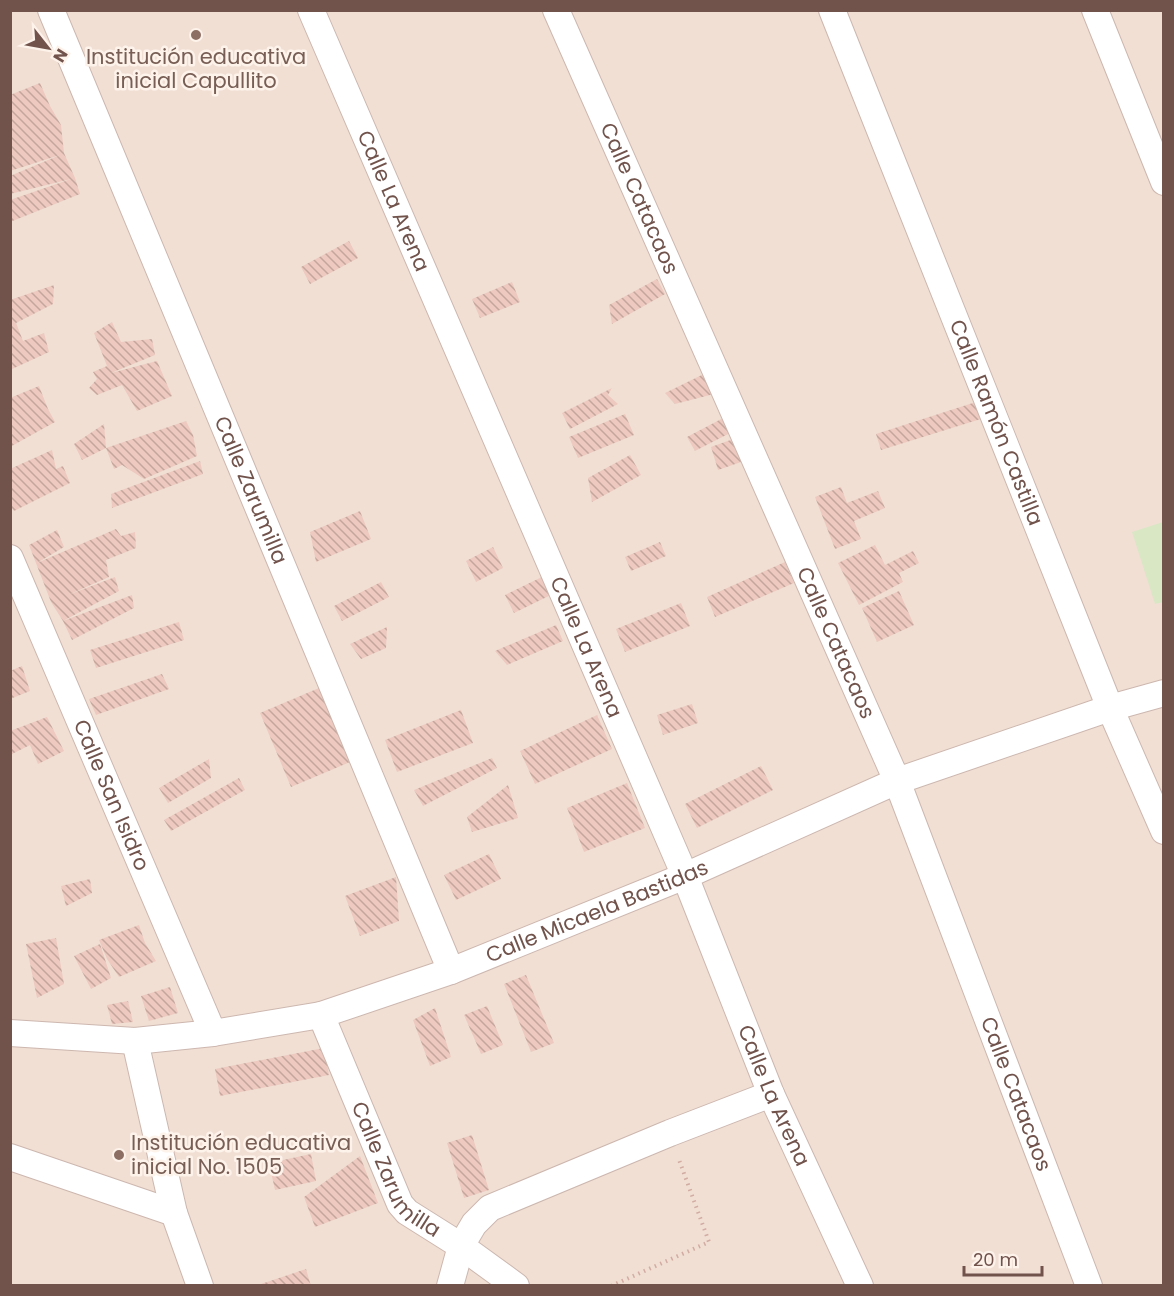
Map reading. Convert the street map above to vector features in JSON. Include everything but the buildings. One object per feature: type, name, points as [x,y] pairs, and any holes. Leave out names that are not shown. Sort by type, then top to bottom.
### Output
[{"type":"street","name":"Calle Zarumilla","points":[[51,10],[451,971]]},
{"type":"street","name":"Calle La Arena","points":[[311,10],[686,876],[771,1094],[860,1286]]},
{"type":"street","name":"Calle Catacaos","points":[[556,10],[897,781],[1089,1286]]},
{"type":"street","name":"Calle Ramón Castilla","points":[[832,10],[1110,708],[1164,831]]},
{"type":"street","points":[[1095,10],[1164,182]]},
{"type":"street","name":"Calle San Isidro","points":[[10,558],[213,1033]]},
{"type":"street","name":"Calle Micaela Bastidas","points":[[10,1033],[135,1041],[213,1033],[321,1015],[451,971],[686,876],[897,781],[1110,708],[1164,693]]},
{"type":"street","name":"Calle Zarumilla","points":[[321,1015],[400,1204],[407,1212],[461,1245],[516,1286]]},
{"type":"street","points":[[135,1041],[174,1213],[200,1286]]},
{"type":"street","points":[[450,1286],[461,1245],[474,1224],[490,1208],[670,1133],[771,1094]]},
{"type":"street","points":[[10,1157],[174,1213]]},
{"type":"path","points":[[612,1286],[709,1242],[670,1133]]},
{"type":"shaded area","points":[[11,11],[1163,11],[1163,1285],[11,1285]]},
{"type":"green space","points":[[1163,522],[1163,602],[1155,604],[1132,532]]},
{"type":"place","name":"Institución educativa inicial Capullito","points":[[196,35]]},
{"type":"place","name":"Institución educativa inicial No. 1505","points":[[119,1155]]}]
